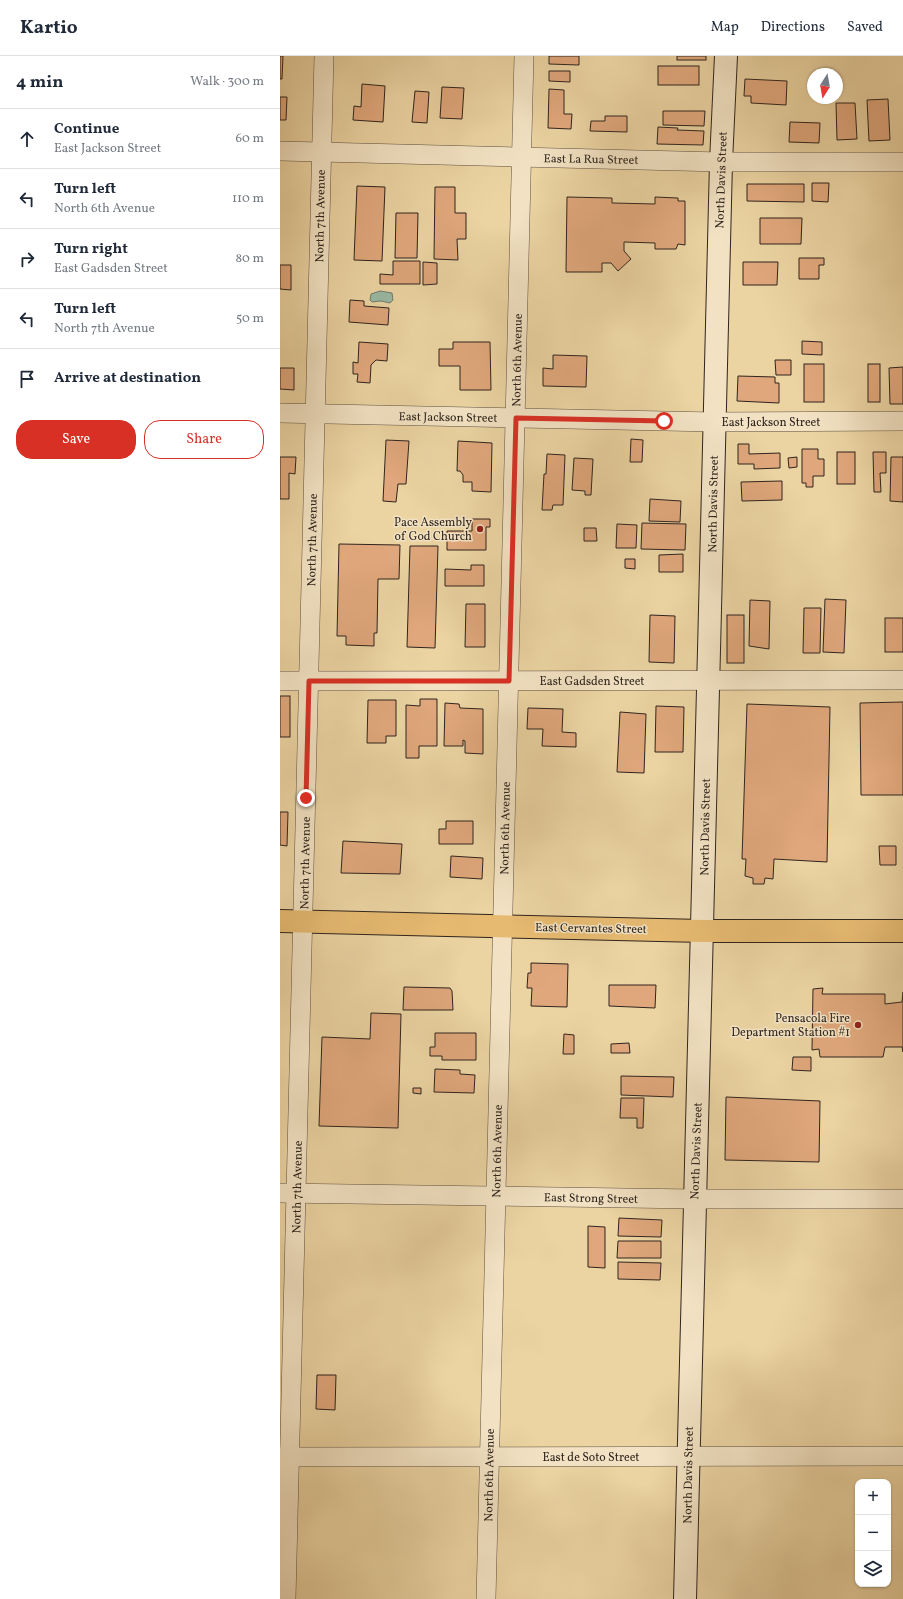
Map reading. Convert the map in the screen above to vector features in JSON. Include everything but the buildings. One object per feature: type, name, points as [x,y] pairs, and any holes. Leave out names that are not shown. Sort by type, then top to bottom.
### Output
[{"type":"main road","name":"North Davis Street","points":[[685,1599],[694,1199],[703,931],[714,422],[721,162],[726,56]]},
{"type":"main road","name":"East Cervantes Street","points":[[280,921],[703,931],[903,931]]},
{"type":"street","name":"North 7th Avenue","points":[[286,1599],[285,1457],[288,1193],[303,921],[324,56]]},
{"type":"street","name":"North 6th Avenue","points":[[486,1599],[524,56]]},
{"type":"street","name":"East La Rua Street","points":[[280,151],[721,162],[903,162]]},
{"type":"street","name":"East Jackson Street","points":[[280,413],[714,422],[903,421]]},
{"type":"street","name":"East Gadsden Street","points":[[280,681],[903,680]]},
{"type":"street","name":"East Strong Street","points":[[288,1193],[694,1199],[903,1199]]},
{"type":"street","name":"East de Soto Street","points":[[285,1457],[903,1456]]},
{"type":"shaded area","points":[[380,291],[392,293],[393,300],[390,303],[381,301],[372,302],[370,300],[371,294]]},
{"type":"place","name":"Pace Assembly of God Church","points":[[480,529]]},
{"type":"place","name":"Pensacola Fire Department Station #1","points":[[858,1025]]},
{"type":"route","points":[[306,798],[309,681],[509,681],[516,418],[664,421]]}]
